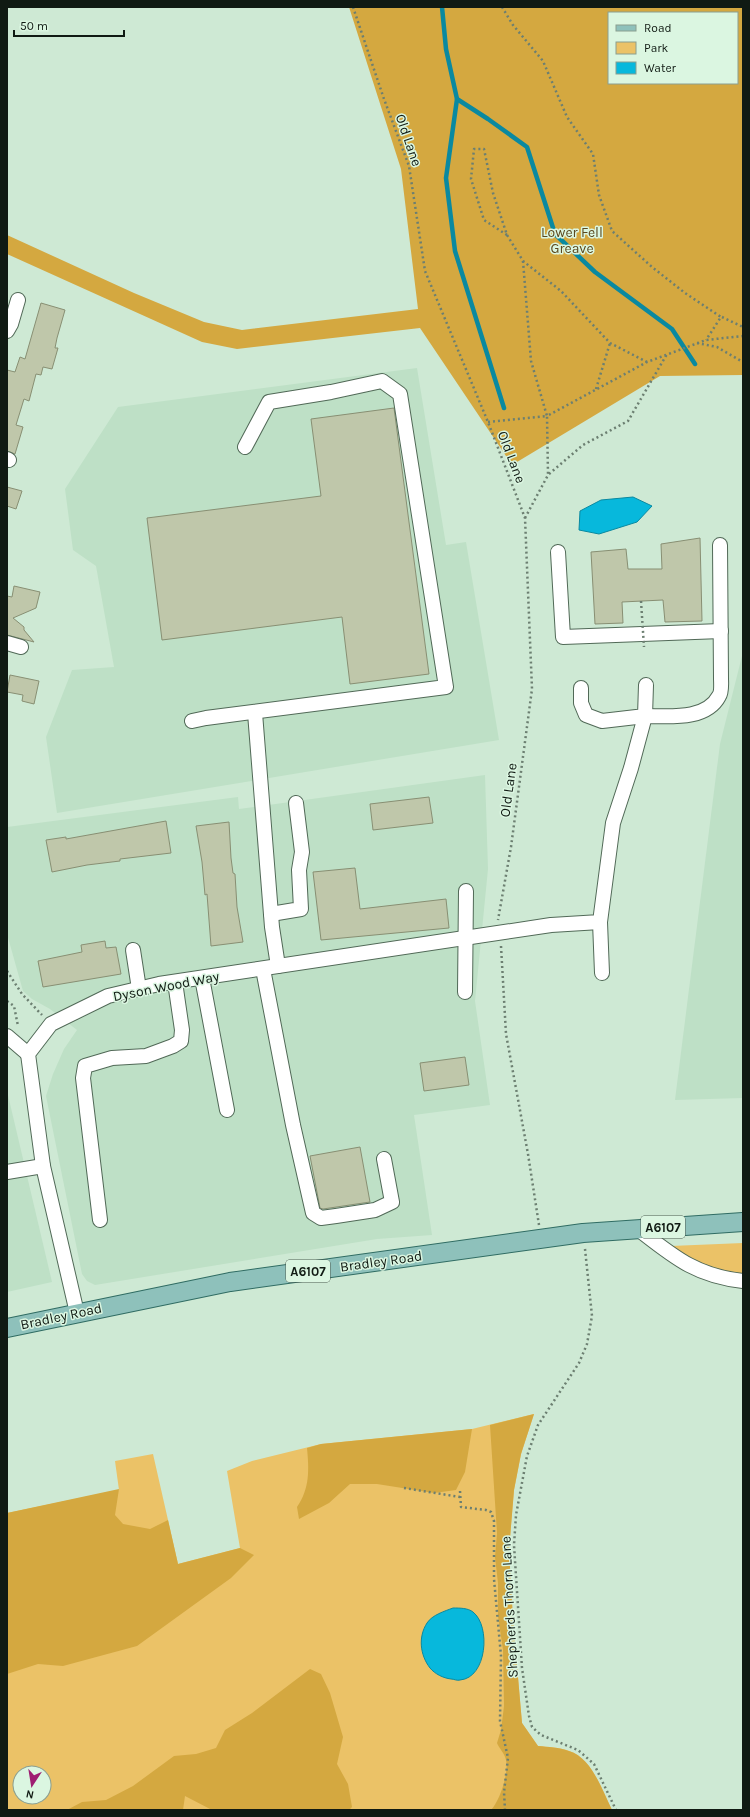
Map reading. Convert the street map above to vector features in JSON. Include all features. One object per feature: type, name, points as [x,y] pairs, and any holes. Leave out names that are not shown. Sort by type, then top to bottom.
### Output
[{"type":"main road","name":"Bradley Road","points":[[7,1328],[77,1312],[230,1282],[583,1233],[743,1222]]},
{"type":"street","points":[[7,331],[11,324],[18,300]]},
{"type":"street","points":[[192,721],[446,687],[400,394],[382,381],[331,392],[269,402],[245,447]]},
{"type":"street","points":[[581,688],[581,703],[586,715],[602,722],[645,716],[679,716],[706,711],[720,696],[721,631],[725,562],[720,545]]},
{"type":"street","points":[[558,552],[563,637],[721,631]]},
{"type":"street","points":[[7,644],[21,647]]},
{"type":"street","points":[[602,973],[600,922],[613,823],[631,768],[645,716],[646,685]]},
{"type":"street","points":[[255,713],[270,914],[278,966]]},
{"type":"street","points":[[270,914],[301,909],[299,870],[302,852],[296,803]]},
{"type":"street","points":[[465,992],[466,891]]},
{"type":"street","name":"Dyson Wood Way","points":[[25,1051],[51,1024],[108,996],[139,989],[278,966],[500,934],[551,925],[600,922]]},
{"type":"street","points":[[133,950],[139,989]]},
{"type":"street","points":[[263,969],[293,1125],[313,1214],[321,1218],[375,1210],[392,1202],[384,1159]]},
{"type":"street","points":[[202,978],[227,1110]]},
{"type":"street","points":[[100,1220],[83,1078],[85,1066],[112,1058],[146,1056],[173,1046],[181,1041],[182,1030],[175,982]]},
{"type":"street","points":[[7,1036],[25,1051],[43,1166],[77,1312]]},
{"type":"street","points":[[7,1172],[43,1166]]},
{"type":"street","points":[[638,1229],[677,1260],[707,1274],[743,1281]]},
{"type":"path","name":"Old Lane","points":[[353,7],[384,99],[409,166],[425,271],[488,422],[525,518],[532,689],[511,847],[498,919],[506,1034],[528,1154],[541,1239]]},
{"type":"path","points":[[502,7],[513,25],[543,61],[567,116],[593,154],[599,195],[612,231],[685,294],[722,317],[743,327]]},
{"type":"path","points":[[507,236],[484,220],[471,179],[474,149],[484,149],[493,193],[507,236],[523,261],[560,291],[610,344],[647,362]]},
{"type":"path","points":[[523,261],[531,361],[547,416],[548,475]]},
{"type":"path","points":[[706,340],[722,317]]},
{"type":"path","points":[[488,422],[547,416],[647,362],[706,340],[743,336]]},
{"type":"path","points":[[696,343],[717,347],[743,362]]},
{"type":"path","points":[[596,390],[610,344]]},
{"type":"path","points":[[525,518],[548,475],[583,445],[628,421],[667,354]]},
{"type":"path","points":[[641,601],[644,647]]},
{"type":"path","points":[[7,971],[22,994],[51,1024]]},
{"type":"path","points":[[7,1001],[14,1006],[25,1051]]},
{"type":"path","name":"Shepherds Thorn Lane","points":[[583,1233],[592,1316],[587,1344],[578,1363],[556,1396],[536,1431],[527,1456],[516,1515],[514,1545],[522,1668],[532,1727],[541,1735],[578,1750],[594,1764],[616,1810]]},
{"type":"path","points":[[404,1488],[460,1497]]},
{"type":"path","points":[[460,1491],[461,1507],[486,1510],[491,1512],[494,1520],[494,1585],[501,1656],[500,1721],[508,1758],[504,1792],[505,1810]]},
{"type":"shaded area","points":[[417,368],[446,545],[466,542],[499,740],[57,813],[46,737],[72,670],[114,667],[96,566],[73,550],[65,489],[118,407]]},
{"type":"shaded area","points":[[743,652],[743,1098],[675,1100],[720,744]]},
{"type":"shaded area","points":[[485,775],[488,869],[475,1001],[490,1105],[414,1115],[432,1235],[377,1239],[95,1285],[87,1281],[82,1274],[46,1096],[53,1074],[64,1049],[77,1030],[50,1009],[32,999],[23,991],[7,934],[7,827],[238,797],[239,809]]},
{"type":"shaded area","points":[[7,1091],[52,1282],[7,1292]]},
{"type":"green space","name":"Lower Fell Greave","points":[[349,7],[743,7],[743,375],[660,376],[512,465],[420,328],[237,349],[202,342],[7,254],[7,235],[134,293],[204,322],[242,330],[418,309],[401,169]]},
{"type":"green space","points":[[743,1243],[743,1274],[702,1267],[671,1246]]},
{"type":"green space","points":[[534,1414],[521,1454],[514,1490],[509,1550],[513,1620],[522,1723],[538,1746],[554,1747],[565,1750],[584,1760],[600,1784],[612,1810],[7,1810],[7,1513],[119,1490],[115,1461],[153,1454],[178,1564],[240,1548],[227,1471],[252,1461],[321,1444],[472,1429]]},
{"type":"green space","points":[[534,1414],[521,1454],[514,1490],[509,1550],[513,1620],[522,1723],[538,1746],[554,1747],[565,1750],[584,1760],[600,1784],[612,1810],[491,1810],[498,1800],[505,1779],[507,1765],[497,1743],[501,1730],[504,1706],[503,1650],[498,1616],[498,1583],[495,1557],[497,1533],[490,1425]]},
{"type":"green space","points":[[472,1429],[465,1472],[456,1490],[434,1493],[377,1484],[350,1484],[329,1503],[299,1519],[297,1507],[304,1493],[308,1479],[307,1448],[321,1444]]},
{"type":"green space","points":[[119,1489],[115,1515],[123,1524],[150,1529],[168,1520],[178,1564],[240,1548],[254,1555],[231,1578],[137,1646],[63,1666],[38,1664],[7,1674],[7,1513]]},
{"type":"green space","points":[[310,1669],[321,1674],[330,1693],[343,1737],[337,1764],[348,1784],[352,1807],[349,1810],[212,1810],[185,1796],[183,1810],[67,1810],[82,1802],[106,1800],[133,1786],[174,1756],[196,1754],[216,1748],[225,1730],[252,1713]]},
{"type":"water","points":[[633,497],[652,506],[637,522],[599,534],[579,530],[580,511],[601,500]]},
{"type":"water","points":[[453,1608],[466,1609],[473,1612],[479,1619],[484,1639],[481,1661],[476,1670],[469,1677],[459,1680],[442,1677],[432,1670],[424,1657],[421,1646],[422,1634],[429,1620]]},
{"type":"building","points":[[41,303],[65,310],[57,338],[55,348],[58,348],[52,369],[43,367],[41,375],[36,374],[29,401],[24,399],[16,425],[23,427],[15,454],[7,451],[7,370],[15,372],[20,357],[25,359]]},
{"type":"building","points":[[394,408],[429,674],[350,684],[342,617],[162,640],[147,518],[321,496],[311,419]]},
{"type":"building","points":[[7,487],[22,491],[16,509],[7,506]]},
{"type":"building","points":[[700,538],[702,621],[665,622],[663,600],[622,602],[623,623],[595,624],[591,552],[626,549],[628,569],[662,569],[661,544]]},
{"type":"building","points":[[14,586],[40,592],[36,608],[13,618],[24,627],[24,630],[34,642],[7,635],[7,596],[12,597]]},
{"type":"building","points":[[10,675],[39,681],[34,704],[22,701],[23,695],[7,692]]},
{"type":"building","points":[[429,797],[433,823],[373,830],[370,804]]},
{"type":"building","points":[[166,821],[171,853],[120,859],[120,861],[87,865],[52,872],[46,840],[66,837],[66,839]]},
{"type":"building","points":[[229,822],[231,858],[233,873],[235,874],[237,907],[243,942],[211,946],[207,894],[205,895],[202,862],[196,826]]},
{"type":"building","points":[[355,868],[360,909],[446,899],[449,928],[321,940],[313,872]]},
{"type":"building","points":[[105,941],[106,948],[116,947],[121,974],[43,987],[38,961],[82,952],[81,945]]},
{"type":"building","points":[[465,1057],[469,1085],[424,1091],[420,1063]]},
{"type":"building","points":[[360,1147],[370,1202],[323,1209],[320,1208],[310,1156]]},
{"type":"waterway","points":[[442,7],[446,49],[457,99],[527,147],[555,234],[595,272],[672,329],[695,364]]},
{"type":"waterway","points":[[457,99],[446,178],[455,251],[504,408]]}]
